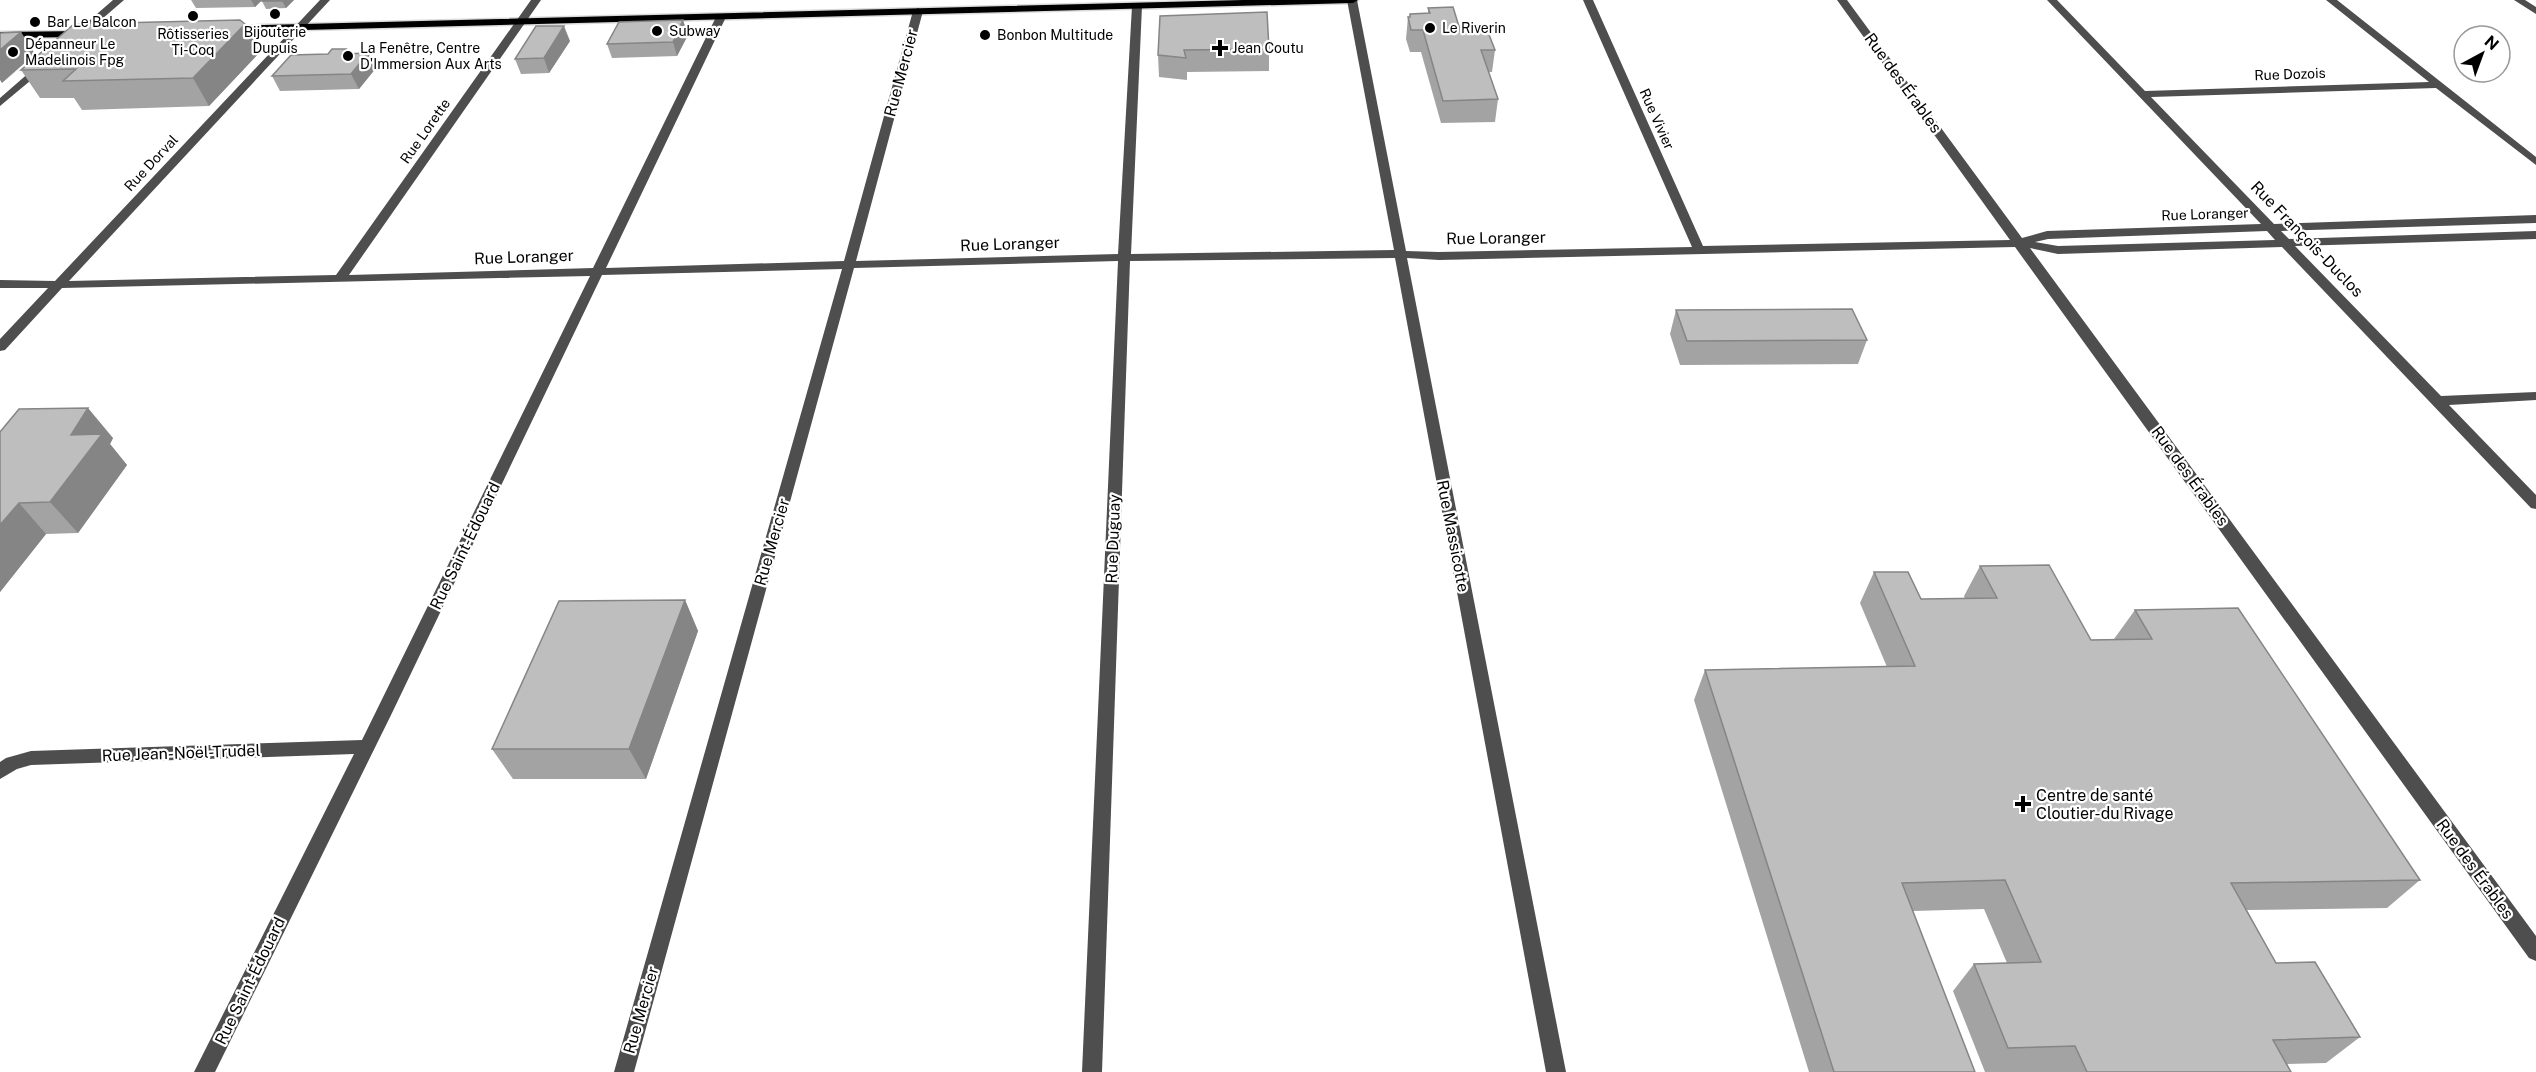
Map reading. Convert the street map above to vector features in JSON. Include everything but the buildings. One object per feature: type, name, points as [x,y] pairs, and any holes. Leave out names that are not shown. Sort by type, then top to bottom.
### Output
[{"type":"main road","points":[[217,30],[1353,0]]},
{"type":"main road","points":[[0,35],[102,33]]},
{"type":"street","points":[[68,44],[119,0]]},
{"type":"street","name":"Rue Dorval","points":[[0,347],[325,0]]},
{"type":"street","name":"Rue Lorette","points":[[340,279],[536,0]]},
{"type":"street","name":"Rue Massicotte","points":[[1353,0],[1399,254],[1556,1072]]},
{"type":"street","name":"Rue Vivier","points":[[1588,0],[1699,250]]},
{"type":"street","name":"Rue des Érables","points":[[1842,0],[2536,952]]},
{"type":"street","name":"Rue François-Duclos","points":[[2052,0],[2536,504]]},
{"type":"street","points":[[2331,0],[2536,162]]},
{"type":"street","points":[[2520,0],[2536,11]]},
{"type":"street","name":"Rue Duguay","points":[[1092,1072],[1124,258],[1137,6]]},
{"type":"street","name":"Rue Mercier","points":[[624,1072],[918,11]]},
{"type":"street","name":"Rue Saint-Édouard","points":[[204,1072],[367,747],[721,17]]},
{"type":"street","points":[[0,103],[51,59]]},
{"type":"street","name":"Rue Dozois","points":[[2144,94],[2438,85]]},
{"type":"street","name":"Rue Loranger","points":[[2020,243],[2047,235],[2536,219]]},
{"type":"street","name":"Rue Loranger","points":[[0,284],[340,279],[1124,258],[1399,254],[1439,256],[2020,243],[2058,250],[2536,235]]},
{"type":"street","points":[[2437,400],[2536,396]]},
{"type":"street","name":"Rue Jean-Noël-Trudel","points":[[0,772],[12,763],[31,758],[367,747]]},
{"type":"place","name":"Bijouterie Dupuis","points":[[275,14]]},
{"type":"place","name":"Rôtisseries Ti-Coq","points":[[193,16]]},
{"type":"place","name":"Bar Le Balcon","points":[[35,22]]},
{"type":"place","name":"Le Riverin","points":[[1430,28]]},
{"type":"place","name":"Subway","points":[[657,31]]},
{"type":"place","name":"Bonbon Multitude","points":[[985,35]]},
{"type":"place","name":"Jean Coutu","points":[[1220,48]]},
{"type":"place","name":"Dépanneur Le Madelinois Fpg","points":[[13,52]]},
{"type":"place","name":"La Fenêtre, Centre D'Immersion Aux Arts","points":[[348,56]]},
{"type":"place","name":"Centre de santé Cloutier-du Rivage","points":[[2023,804]]}]
